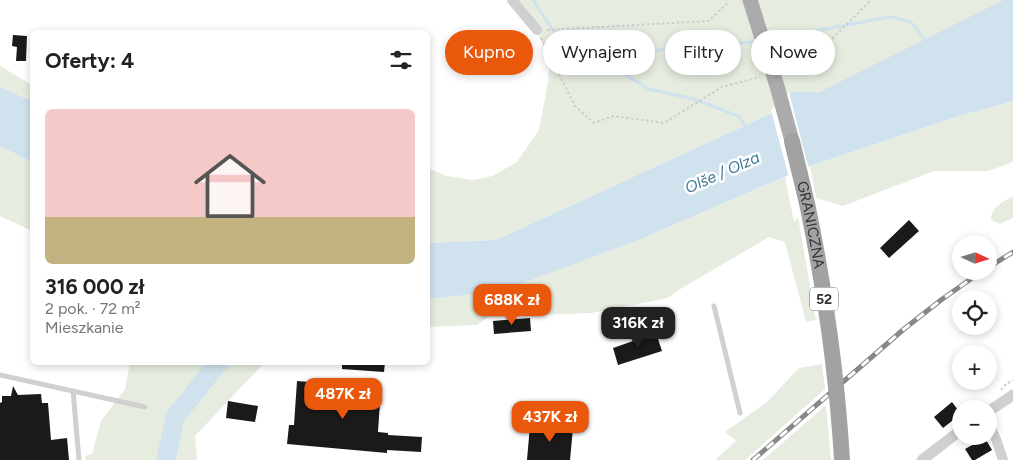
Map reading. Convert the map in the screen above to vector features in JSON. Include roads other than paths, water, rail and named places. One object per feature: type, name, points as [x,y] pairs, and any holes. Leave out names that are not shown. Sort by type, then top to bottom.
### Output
[{"type":"highway","name":"GRANICZNA","points":[[792,141],[807,206],[824,297],[842,460]]},
{"type":"main road","points":[[750,0],[792,141]]},
{"type":"street","points":[[512,0],[537,30]]},
{"type":"street","points":[[997,406],[1013,395]]},
{"type":"street","points":[[922,460],[952,437]]},
{"type":"street","points":[[997,442],[1003,460]]},
{"type":"lane","points":[[714,306],[740,413]]},
{"type":"lane","points":[[0,375],[145,408]]},
{"type":"lane","points":[[73,391],[79,460]]},
{"type":"water","name":"Olše / Olza","points":[[1003,0],[1013,0],[1013,101],[956,117],[810,166],[641,239],[501,291],[430,299],[430,243],[496,240],[772,113],[792,92],[819,92]]},
{"type":"water","points":[[0,87],[30,100],[30,161],[0,146]]},
{"type":"waterway","points":[[533,0],[552,29],[598,59],[687,46],[751,42]]},
{"type":"waterway","points":[[821,30],[889,17],[912,23],[926,42]]},
{"type":"waterway","points":[[626,75],[649,89],[694,99],[738,116],[747,127]]},
{"type":"waterway","points":[[166,460],[175,417],[217,365]]},
{"type":"railway","points":[[998,261],[1013,252]]},
{"type":"railway","points":[[753,460],[904,329],[969,280]]}]
